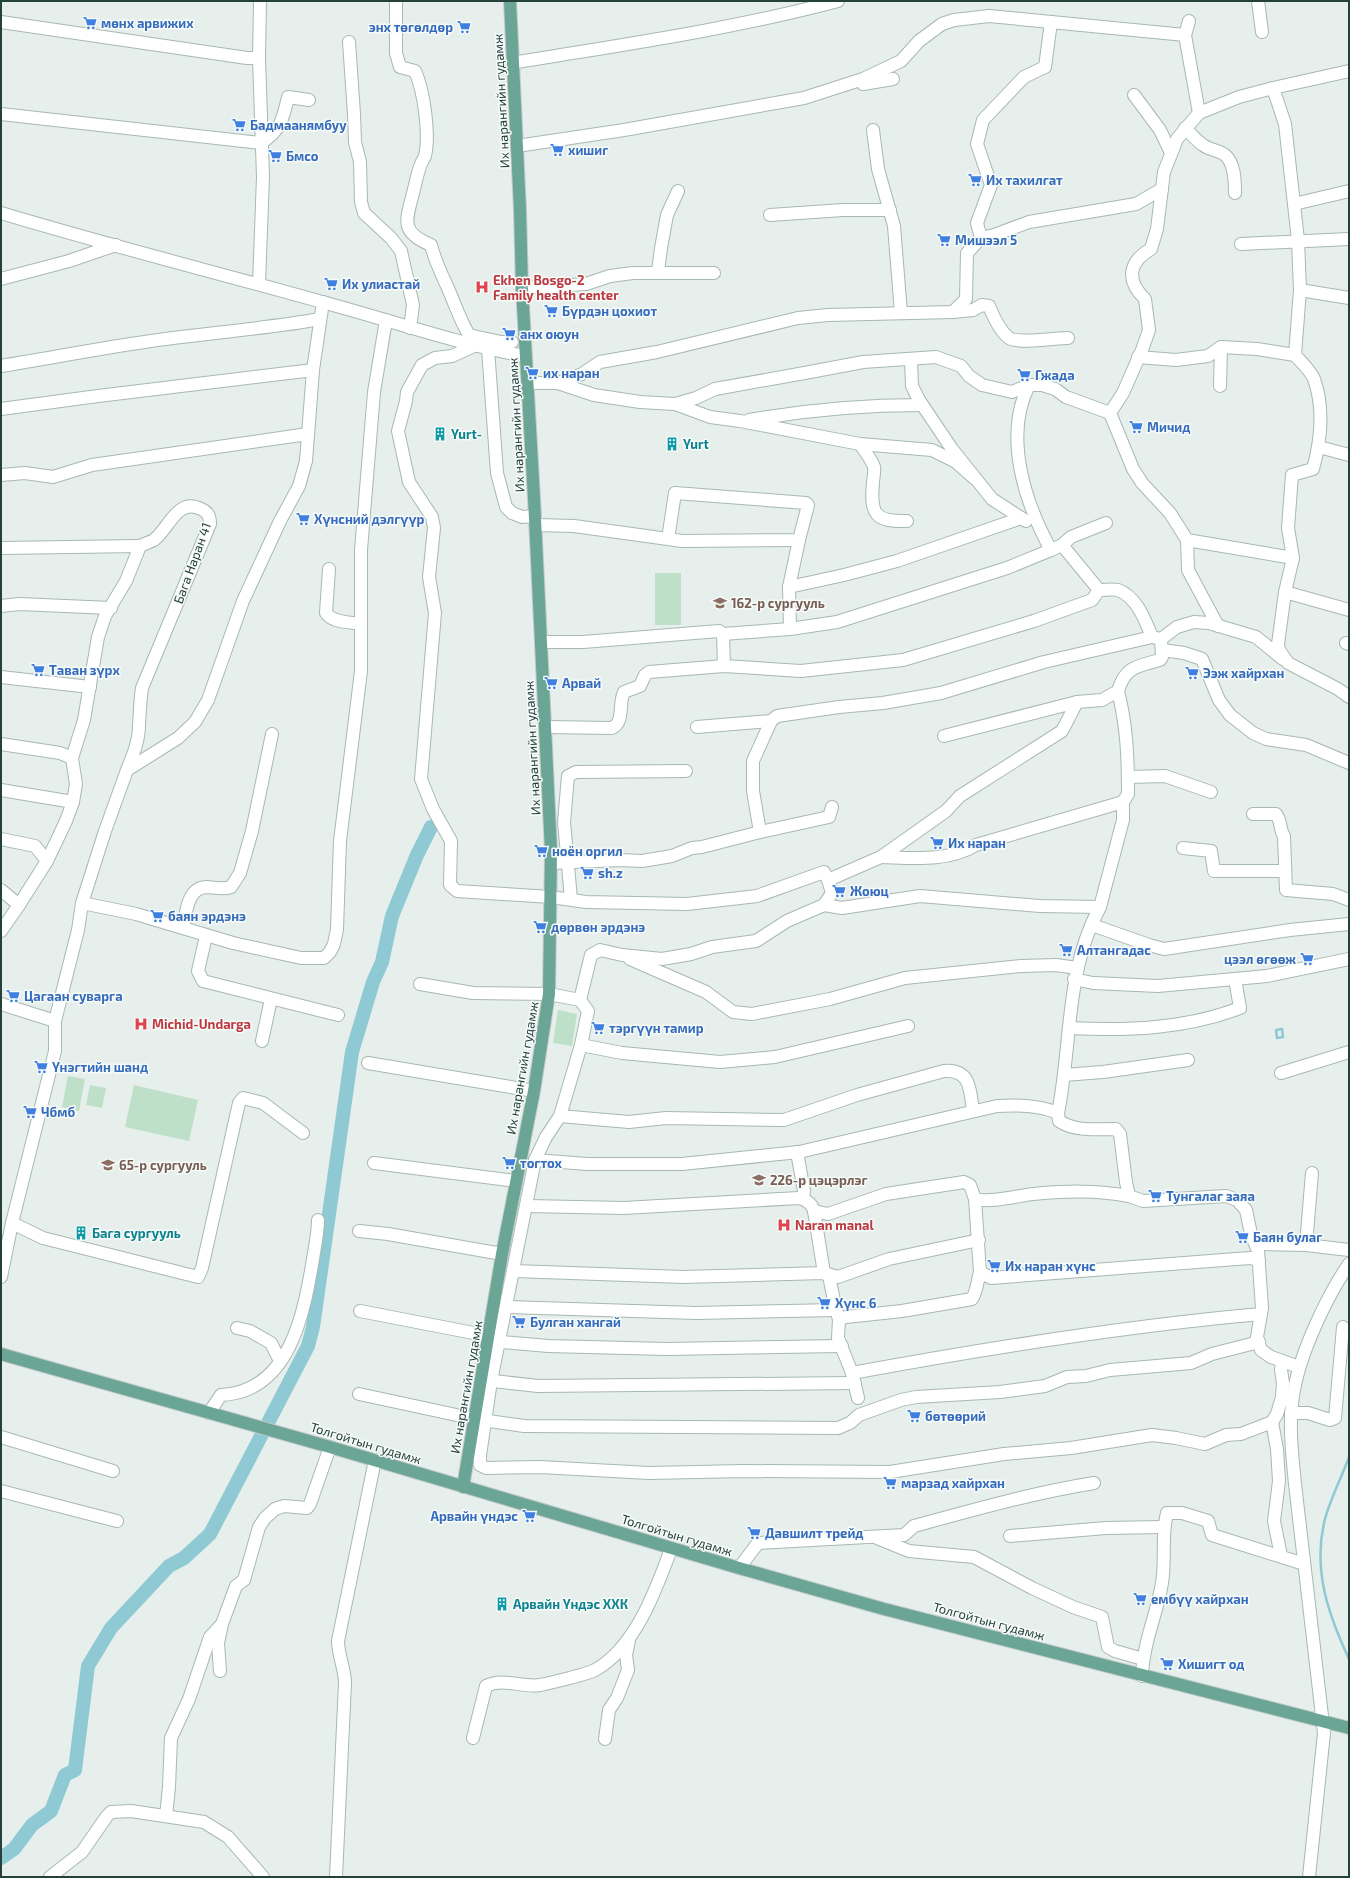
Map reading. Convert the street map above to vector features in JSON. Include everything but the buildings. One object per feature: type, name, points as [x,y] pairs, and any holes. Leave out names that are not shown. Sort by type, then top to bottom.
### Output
[{"type":"main road","name":"Их нарангийн гудамж","points":[[463,1487],[474,1455],[492,1339],[502,1254],[534,1091],[549,994],[551,897],[550,822],[536,521],[522,288],[510,1]]},
{"type":"main road","name":"Толгойтын гудамж","points":[[1,1354],[286,1434],[671,1549],[884,1609],[1142,1676],[1324,1721],[1346,1728]]},
{"type":"street","points":[[259,284],[263,177],[259,58],[260,1]]},
{"type":"street","points":[[396,1],[396,52],[400,67],[415,71],[419,80],[426,127],[425,156],[415,184],[406,218],[408,228],[418,240],[431,245],[435,263],[447,287],[458,316],[469,335],[501,342],[512,342]]},
{"type":"street","points":[[512,63],[652,40],[811,8],[838,1]]},
{"type":"street","points":[[1258,1],[1262,32]]},
{"type":"street","points":[[517,146],[624,130],[804,98],[852,83],[901,61],[919,40],[942,24],[954,20],[989,16],[1185,35]]},
{"type":"street","points":[[1189,21],[1185,35],[1199,113]]},
{"type":"street","points":[[1,22],[247,58],[259,58]]},
{"type":"street","points":[[981,238],[977,223],[991,185],[977,144],[983,120],[1024,77],[1045,68],[1051,22]]},
{"type":"street","points":[[349,42],[355,142],[360,162],[361,202],[364,213],[392,238],[401,251],[413,305],[410,328]]},
{"type":"street","points":[[1110,413],[1123,393],[1149,330],[1149,318],[1145,299],[1137,291],[1133,284],[1132,267],[1140,255],[1151,249],[1157,229],[1164,172],[1177,139],[1199,113],[1239,97],[1349,71]]},
{"type":"street","points":[[852,83],[864,84],[893,79]]},
{"type":"street","points":[[1273,88],[1285,124],[1298,240],[1300,290],[1295,355]]},
{"type":"street","points":[[1134,95],[1160,130],[1171,153]]},
{"type":"street","points":[[1,114],[261,143],[271,136],[281,125],[288,97],[309,100]]},
{"type":"street","points":[[1185,128],[1204,146],[1226,155],[1232,165],[1235,193]]},
{"type":"street","points":[[873,130],[878,170],[894,226],[902,313]]},
{"type":"street","points":[[952,312],[966,299],[967,253],[981,238],[994,235],[1029,222],[1136,204],[1162,189]]},
{"type":"street","points":[[658,272],[667,215],[678,191]]},
{"type":"street","points":[[1294,204],[1349,191]]},
{"type":"street","points":[[770,215],[843,210],[890,210]]},
{"type":"street","points":[[1,213],[259,284],[410,328],[488,349],[526,356]]},
{"type":"street","points":[[1241,244],[1298,240],[1349,239]]},
{"type":"street","points":[[1,279],[69,261],[116,245]]},
{"type":"street","points":[[522,288],[586,284],[610,276],[658,272],[714,273]]},
{"type":"street","points":[[1300,290],[1349,298]]},
{"type":"street","points":[[1,1277],[12,1223],[55,1051],[55,1021],[78,930],[82,903],[105,831],[127,770],[178,738],[195,722],[208,700],[243,601],[280,521],[299,486],[306,461],[313,370],[323,302]]},
{"type":"street","points":[[558,383],[582,374],[600,362],[657,352],[798,318],[828,315],[952,312],[973,310],[982,305],[989,306],[1003,332],[1010,339],[1068,338]]},
{"type":"street","points":[[1,366],[149,341],[225,331],[269,328],[320,319]]},
{"type":"street","points":[[82,903],[136,914],[206,936],[301,958],[324,958],[330,952],[334,944],[337,929],[340,841],[361,671],[361,550],[374,392],[386,320]]},
{"type":"street","points":[[476,345],[452,356],[435,358],[422,365],[407,392],[398,430],[409,482],[432,517],[434,528],[429,577],[435,613],[421,779],[433,809],[451,841],[450,885],[457,891],[551,897],[586,902],[687,904],[757,896],[824,872],[832,893],[824,905],[787,922],[756,941],[712,947],[691,954],[662,959],[622,955],[600,950],[591,955],[580,1000]]},
{"type":"street","points":[[1138,357],[1176,360],[1208,356],[1221,347],[1257,349],[1295,355],[1314,378],[1320,408],[1319,447],[1313,469],[1292,476],[1288,528],[1293,558],[1284,592],[1278,644],[1279,650],[1288,663]]},
{"type":"street","points":[[1220,386],[1221,347]]},
{"type":"street","points":[[488,349],[497,473],[506,507],[512,513],[536,521],[682,541],[799,540]]},
{"type":"street","points":[[675,404],[696,398],[715,389],[863,362],[936,357],[961,366],[969,376],[982,385],[1012,392],[1029,384],[1042,385],[1055,389],[1066,397],[1110,413],[1133,469],[1142,483],[1170,513],[1187,540],[1188,570],[1218,626]]},
{"type":"street","points":[[911,359],[912,386],[922,405],[974,478],[992,499],[1021,518],[1038,526]]},
{"type":"street","points":[[1,409],[313,370]]},
{"type":"street","points":[[528,383],[558,383],[594,395],[640,402],[675,404],[710,417],[740,421],[860,444],[932,450],[956,462],[974,478]]},
{"type":"street","points":[[1029,384],[1024,394],[1017,424],[1024,488],[1038,526],[1099,590],[1118,590],[1134,602],[1158,642],[1162,657],[1160,660],[1138,666],[1127,672],[1122,679],[1118,692],[1125,718],[1128,794],[1123,802],[1123,820],[1100,906],[1092,924],[1076,973],[1058,1113],[1059,1121],[1067,1126],[1079,1129],[1116,1129],[1120,1134],[1129,1196]]},
{"type":"street","points":[[740,421],[783,414],[872,405],[922,405]]},
{"type":"street","points":[[1,475],[25,474],[53,478],[92,465],[308,434]]},
{"type":"street","points":[[860,444],[874,468],[872,497],[874,510],[882,519],[890,522],[907,521]]},
{"type":"street","points":[[1319,447],[1349,455]]},
{"type":"street","points":[[668,539],[675,493],[806,503],[808,507],[789,587],[790,629]]},
{"type":"street","name":"Бага Наран 41","points":[[127,770],[136,746],[139,726],[139,705],[142,688],[185,587],[210,524],[210,517],[206,511],[196,506],[188,506],[180,510],[154,540],[140,546]]},
{"type":"street","points":[[789,587],[897,561],[1021,518]]},
{"type":"street","points":[[541,642],[583,642],[719,631],[723,634],[790,629],[844,620],[993,573],[1057,547],[1071,537],[1106,523]]},
{"type":"street","points":[[1187,540],[1293,558]]},
{"type":"street","points":[[1,548],[140,546],[126,581],[105,616],[98,637],[84,720],[72,758],[76,784],[73,802],[57,842],[47,861],[1,931]]},
{"type":"street","points":[[330,569],[326,614],[338,620],[361,624]]},
{"type":"street","points":[[546,727],[612,728],[619,722],[624,692],[640,686],[649,672],[724,666],[801,671],[902,660],[1034,621],[1092,600],[1099,590]]},
{"type":"street","points":[[1284,592],[1349,610]]},
{"type":"street","points":[[1,606],[19,604],[110,608]]},
{"type":"street","points":[[760,832],[753,791],[753,761],[771,721],[777,716],[839,707],[883,704],[941,693],[1044,662],[1158,642],[1177,627],[1194,622],[1218,626],[1256,637],[1288,663],[1344,687],[1349,697]]},
{"type":"street","points":[[723,634],[724,666]]},
{"type":"street","points":[[1158,642],[1202,659],[1219,700],[1230,715],[1253,734],[1266,739],[1306,746],[1349,763]]},
{"type":"street","points":[[1,677],[90,687]]},
{"type":"street","points":[[944,736],[1078,702],[1102,700],[1118,692]]},
{"type":"street","points":[[828,880],[881,858],[946,811],[960,796],[1062,731],[1078,702]]},
{"type":"street","points":[[697,727],[771,721]]},
{"type":"street","points":[[183,928],[191,896],[195,890],[204,887],[226,889],[231,887],[240,873],[252,831],[272,734]]},
{"type":"street","points":[[1,744],[60,753],[72,758]]},
{"type":"street","points":[[571,899],[566,862],[564,822],[568,776],[576,772],[686,771]]},
{"type":"street","points":[[1128,777],[1165,776],[1211,792]]},
{"type":"street","points":[[1,790],[73,802]]},
{"type":"street","points":[[881,858],[939,858],[967,851],[976,846],[1064,818],[1123,802]]},
{"type":"street","points":[[551,863],[620,860],[642,862],[672,856],[692,848],[702,847],[760,832],[829,817],[832,807]]},
{"type":"street","points":[[1253,814],[1276,814],[1281,820],[1281,832],[1284,836],[1286,890],[1333,894],[1349,900]]},
{"type":"street","points":[[550,822],[564,822]]},
{"type":"street","points":[[1,839],[35,846],[47,861]]},
{"type":"street","points":[[1183,848],[1211,851],[1214,871],[1285,871]]},
{"type":"street","points":[[1,890],[19,905]]},
{"type":"street","points":[[824,905],[842,908],[920,896],[1040,906],[1100,906]]},
{"type":"street","points":[[1092,924],[1164,949],[1290,930],[1349,924]]},
{"type":"street","points":[[206,936],[198,971],[202,981],[338,1015]]},
{"type":"street","points":[[622,955],[662,974],[706,992],[733,1012],[752,1014],[830,999],[905,978],[1021,966],[1056,965],[1076,973],[1093,983],[1158,986],[1267,976],[1349,959]]},
{"type":"street","points":[[1069,1028],[1106,1030],[1172,1026],[1218,1016],[1240,1008],[1235,979]]},
{"type":"street","points":[[420,984],[473,993],[549,994],[580,1000],[588,1011],[581,1045],[560,1116],[546,1137],[535,1160],[506,1307],[492,1339]]},
{"type":"street","points":[[262,1041],[271,999]]},
{"type":"street","points":[[1,1004],[55,1021]]},
{"type":"street","points":[[581,1045],[622,1053],[720,1062],[775,1057],[908,1026]]},
{"type":"street","points":[[1281,1073],[1349,1052]]},
{"type":"street","points":[[1064,1075],[1103,1072],[1188,1060]]},
{"type":"street","points":[[368,1063],[534,1091]]},
{"type":"street","points":[[560,1116],[629,1122],[666,1118],[784,1120],[857,1095],[952,1070],[960,1072],[966,1078],[969,1085],[973,1111]]},
{"type":"street","points":[[12,1223],[42,1238],[198,1277],[202,1268],[239,1103],[243,1098],[263,1103],[304,1133]]},
{"type":"street","points":[[535,1160],[587,1164],[667,1165],[797,1152],[866,1138],[998,1106],[1024,1105],[1042,1107],[1058,1113]]},
{"type":"street","points":[[797,1152],[804,1191],[803,1199]]},
{"type":"street","points":[[374,1163],[516,1181]]},
{"type":"street","points":[[1306,1245],[1312,1173]]},
{"type":"street","points":[[506,1307],[696,1313],[837,1314],[846,1316],[902,1311],[972,1300],[976,1291],[980,1272],[975,1199],[970,1185],[964,1182],[886,1194],[828,1214],[814,1211]]},
{"type":"street","points":[[975,1199],[987,1202],[1002,1198],[1070,1191],[1102,1191],[1129,1196],[1143,1201],[1226,1196],[1237,1200],[1246,1210],[1251,1234],[1256,1244],[1259,1261],[1261,1314],[1257,1337],[1261,1350],[1271,1358],[1299,1367]]},
{"type":"street","points":[[526,1206],[624,1208],[726,1201],[803,1199],[812,1206],[814,1211],[824,1273],[829,1276],[837,1314],[838,1338],[854,1378],[858,1398]]},
{"type":"street","points":[[214,1415],[221,1395],[237,1393],[256,1386],[270,1374],[280,1361],[296,1332],[306,1304],[318,1220]]},
{"type":"street","points":[[359,1231],[388,1234],[502,1254]]},
{"type":"street","points":[[514,1271],[683,1277],[824,1273],[838,1277],[889,1260],[979,1240]]},
{"type":"street","points":[[1256,1244],[1306,1245],[1349,1250]]},
{"type":"street","points":[[980,1272],[991,1278],[1251,1258],[1259,1261]]},
{"type":"street","points":[[1309,1877],[1324,1721],[1292,1458],[1291,1413],[1299,1367],[1309,1340],[1335,1288],[1349,1264]]},
{"type":"street","points":[[360,1311],[492,1339],[548,1346],[667,1349],[842,1346]]},
{"type":"street","points":[[486,1380],[538,1386],[569,1386],[854,1378],[1028,1342],[1261,1314]]},
{"type":"street","points":[[1291,1413],[1308,1413],[1330,1420],[1335,1418],[1343,1327]]},
{"type":"street","points":[[237,1328],[250,1331],[271,1343],[280,1361]]},
{"type":"street","points":[[359,1394],[480,1420],[524,1426],[838,1428],[850,1423],[858,1415],[901,1400],[916,1397],[1000,1392],[1044,1386],[1067,1377],[1086,1376],[1110,1370],[1191,1363],[1212,1354],[1259,1342]]},
{"type":"street","points":[[474,1455],[480,1464],[486,1468],[540,1467],[649,1473],[744,1471],[890,1472],[1004,1454],[1071,1448],[1152,1435],[1205,1444],[1226,1436],[1241,1434],[1272,1422],[1277,1414],[1282,1397],[1282,1361]]},
{"type":"street","points":[[1272,1422],[1278,1449],[1279,1481],[1274,1521],[1281,1556]]},
{"type":"street","points":[[1,1438],[113,1471]]},
{"type":"street","points":[[220,1671],[218,1643],[222,1624],[236,1586],[244,1580],[260,1527],[265,1518],[275,1508],[284,1506],[307,1508],[310,1504],[330,1447]]},
{"type":"street","points":[[336,1877],[345,1683],[345,1674],[338,1648],[338,1641],[375,1460]]},
{"type":"street","points":[[739,1568],[758,1543],[904,1535],[914,1526],[1009,1500],[1052,1490],[1094,1483]]},
{"type":"street","points":[[1,1491],[117,1521]]},
{"type":"street","points":[[1142,1676],[1142,1659],[1162,1582],[1164,1527],[1167,1512],[1182,1514],[1208,1521],[1212,1535],[1304,1564]]},
{"type":"street","points":[[1010,1536],[1106,1528],[1164,1527]]},
{"type":"street","points":[[874,1537],[909,1551],[974,1557],[1032,1588],[1073,1607],[1102,1617],[1108,1647],[1115,1651],[1142,1659]]},
{"type":"street","points":[[473,1738],[486,1686],[493,1682],[539,1686],[594,1671],[607,1662],[624,1646],[662,1575],[671,1549]]},
{"type":"street","points":[[166,1816],[171,1738],[189,1699],[210,1637],[222,1624]]},
{"type":"street","points":[[605,1739],[609,1710],[617,1698],[628,1670],[626,1655],[629,1638]]},
{"type":"street","points":[[50,1877],[82,1852],[111,1812],[131,1811],[204,1822],[228,1837],[263,1877]]},
{"type":"green space","points":[[655,573],[681,573],[681,625],[655,625]]},
{"type":"green space","points":[[558,1010],[577,1014],[572,1046],[553,1043]]},
{"type":"green space","points":[[68,1076],[85,1079],[79,1111],[62,1107]]},
{"type":"green space","points":[[90,1085],[106,1088],[102,1108],[86,1105]]},
{"type":"green space","points":[[134,1085],[198,1100],[189,1141],[125,1127]]},
{"type":"waterway","points":[[1,1858],[14,1849],[32,1825],[51,1811],[65,1775],[75,1770],[88,1666],[111,1628],[169,1566],[184,1558],[210,1534],[308,1346],[313,1327],[352,1052],[373,982],[382,962],[392,916],[417,855],[431,827]]},
{"type":"waterway","points":[[1282,1029],[1283,1037],[1277,1038],[1276,1030],[1282,1029]]},
{"type":"waterway","points":[[1349,1457],[1326,1515],[1321,1541],[1320,1559],[1329,1610],[1349,1659]]},
{"type":"place","name":"мөнх арвижих","points":[[90,23]]},
{"type":"place","name":"энх төгөлдөр","points":[[464,27]]},
{"type":"place","name":"Бадмаанямбуу","points":[[239,125]]},
{"type":"place","name":"хишиг","points":[[557,150]]},
{"type":"place","name":"Бмсо","points":[[275,156]]},
{"type":"place","name":"Их тахилгат","points":[[975,180]]},
{"type":"place","name":"Мишээл 5","points":[[944,240]]},
{"type":"place","name":"Их улиастай","points":[[331,284]]},
{"type":"place","name":"Ekhen Bosgo-2 Family health center","points":[[482,287]]},
{"type":"place","name":"Бүрдэн цохиот","points":[[551,311]]},
{"type":"place","name":"анх оюун","points":[[509,334]]},
{"type":"place","name":"их наран","points":[[532,373]]},
{"type":"place","name":"Гжада","points":[[1024,375]]},
{"type":"place","name":"Мичид","points":[[1136,427]]},
{"type":"place","name":"Yurt-","points":[[440,434]]},
{"type":"place","name":"Yurt","points":[[672,444]]},
{"type":"place","name":"Хүнсний дэлгүүр","points":[[303,519]]},
{"type":"place","name":"162-р сургууль","points":[[720,603]]},
{"type":"place","name":"Таван зүрх","points":[[38,670]]},
{"type":"place","name":"Ээж хайрхан","points":[[1192,673]]},
{"type":"place","name":"Арвай","points":[[551,683]]},
{"type":"place","name":"Их наран","points":[[937,843]]},
{"type":"place","name":"ноён оргил","points":[[541,851]]},
{"type":"place","name":"sh.z","points":[[587,873]]},
{"type":"place","name":"Жоюц","points":[[839,891]]},
{"type":"place","name":"баян эрдэнэ","points":[[157,916]]},
{"type":"place","name":"дөрвөн эрдэнэ","points":[[540,927]]},
{"type":"place","name":"Алтангадас","points":[[1066,950]]},
{"type":"place","name":"цээл өгөөж","points":[[1307,959]]},
{"type":"place","name":"Цагаан суварга","points":[[13,996]]},
{"type":"place","name":"Michid-Undarga","points":[[141,1024]]},
{"type":"place","name":"тэргүүн тамир","points":[[598,1028]]},
{"type":"place","name":"Үнэгтийн шанд","points":[[41,1067]]},
{"type":"place","name":"Чбмб","points":[[30,1112]]},
{"type":"place","name":"тогтох","points":[[509,1163]]},
{"type":"place","name":"65-р сургууль","points":[[108,1165]]},
{"type":"place","name":"226-р цэцэрлэг","points":[[759,1180]]},
{"type":"place","name":"Тунгалаг заяа","points":[[1155,1196]]},
{"type":"place","name":"Naran manal","points":[[784,1225]]},
{"type":"place","name":"Бага сургууль","points":[[81,1233]]},
{"type":"place","name":"Баян булаг","points":[[1242,1237]]},
{"type":"place","name":"Их наран хүнс","points":[[994,1266]]},
{"type":"place","name":"Хүнс 6","points":[[824,1303]]},
{"type":"place","name":"Булган хангай","points":[[519,1322]]},
{"type":"place","name":"бөтөөрий","points":[[914,1416]]},
{"type":"place","name":"марзад хайрхан","points":[[890,1483]]},
{"type":"place","name":"Арвайн үндэс","points":[[529,1516]]},
{"type":"place","name":"Давшилт трейд","points":[[754,1533]]},
{"type":"place","name":"ембүү хайрхан","points":[[1140,1599]]},
{"type":"place","name":"Арвайн Үндэс ХХК","points":[[502,1604]]},
{"type":"place","name":"Хишигт од","points":[[1167,1664]]}]
